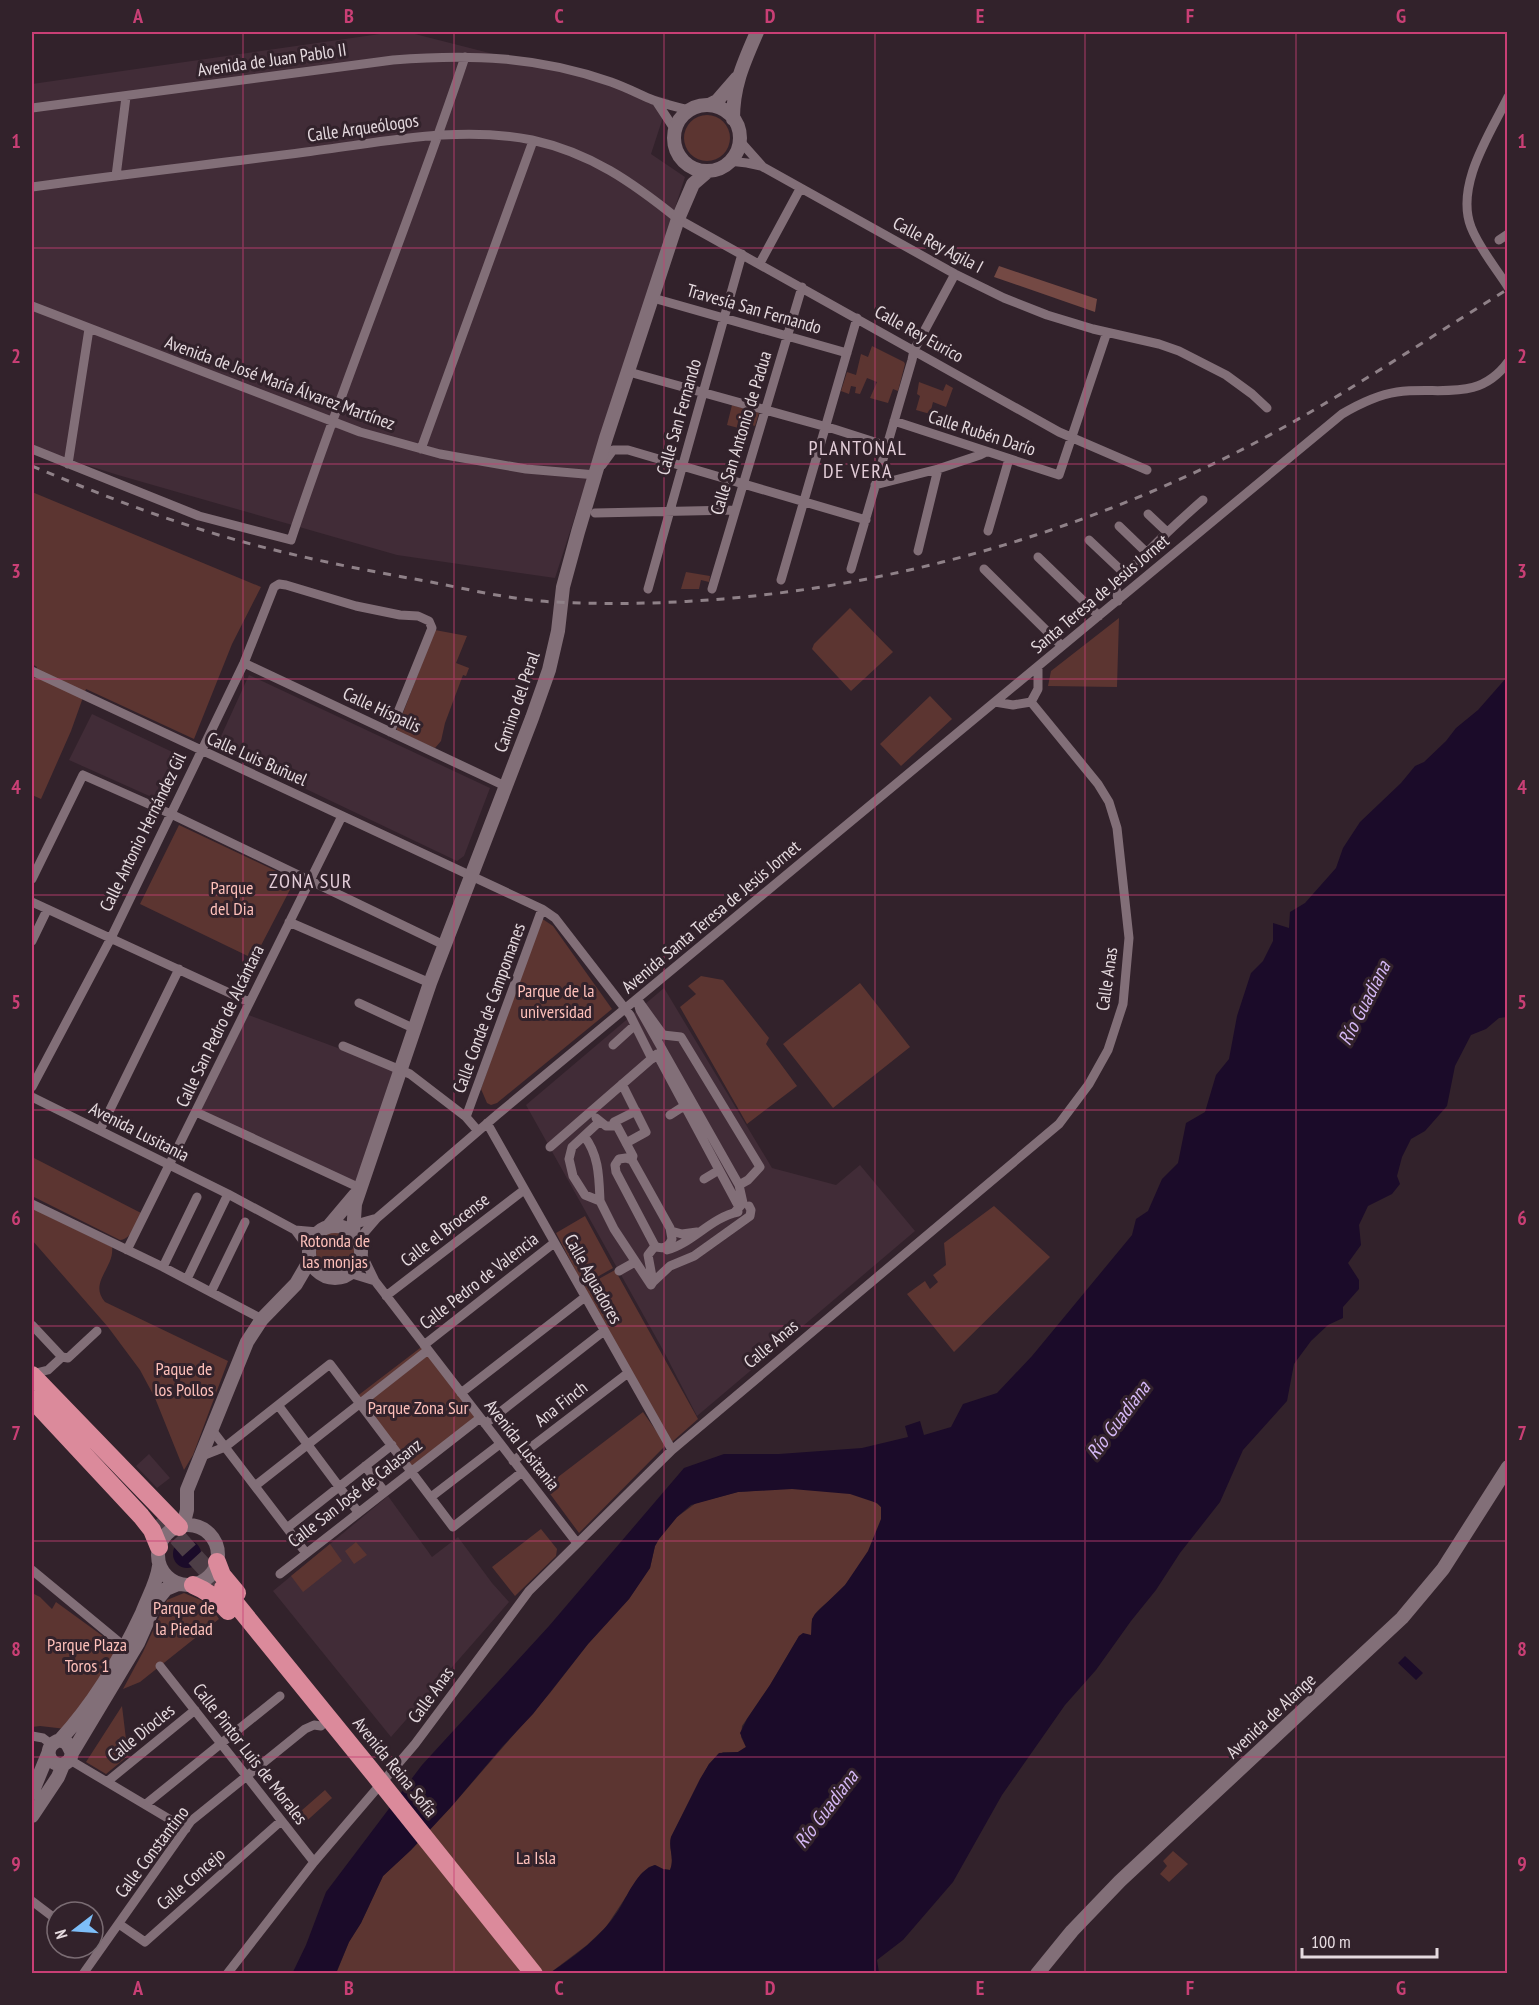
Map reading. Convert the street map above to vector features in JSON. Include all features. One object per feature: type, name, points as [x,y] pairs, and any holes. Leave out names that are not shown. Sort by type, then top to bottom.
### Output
[{"type":"highway","points":[[36,1383],[158,1519]]},
{"type":"highway","points":[[36,1383],[181,1526]]},
{"type":"highway","points":[[36,1383],[152,1530],[159,1546]]},
{"type":"highway","points":[[217,1562],[222,1575],[333,1713],[368,1771]]},
{"type":"highway","points":[[186,1585],[206,1590],[218,1599],[321,1726],[368,1771]]},
{"type":"highway","name":"Avenida Reina Sofía","points":[[221,1590],[534,1974]]},
{"type":"highway","name":"Avenida Reina Sofía","points":[[368,1771],[522,1974]]},
{"type":"street","points":[[734,119],[718,107],[709,105],[688,110],[681,117],[675,130],[676,151],[684,162],[695,169],[708,171],[721,168],[729,162],[740,140],[733,105],[737,78],[757,32]]},
{"type":"street","points":[[32,449],[199,516],[291,540],[331,422],[465,57]]},
{"type":"street","name":"Avenida de Juan Pablo II","points":[[32,108],[393,60],[493,57],[564,69],[610,82],[656,101],[688,110]]},
{"type":"street","points":[[709,105],[717,101],[737,78]]},
{"type":"street","points":[[116,176],[126,97]]},
{"type":"street","points":[[1508,97],[1475,166],[1467,191],[1466,210],[1472,229],[1508,287]]},
{"type":"street","points":[[656,101],[675,130]]},
{"type":"street","name":"Calle Arqueólogos","points":[[32,187],[438,134],[509,136],[586,158],[622,176],[678,219]]},
{"type":"street","name":"Calle Rey Agila I","points":[[740,140],[763,167]]},
{"type":"street","points":[[420,449],[533,141]]},
{"type":"street","points":[[684,162],[690,189]]},
{"type":"street","name":"Calle Rey Agila I","points":[[729,162],[763,167],[954,274],[1004,298],[1047,315],[1159,344],[1201,361],[1234,381],[1267,408]]},
{"type":"street","points":[[690,189],[708,171]]},
{"type":"street","name":"Camino del Peral","points":[[354,1235],[355,1204],[430,983],[549,670],[558,631],[566,574],[628,372],[690,189]]},
{"type":"street","points":[[760,263],[800,189]]},
{"type":"street","name":"Calle Rey Eurico","points":[[678,219],[1073,438],[1147,470]]},
{"type":"street","points":[[1499,240],[1508,234]]},
{"type":"street","name":"Calle San Fernando","points":[[648,589],[742,254]]},
{"type":"street","points":[[851,569],[914,350],[954,274]]},
{"type":"street","name":"Calle San Antonio de Padua","points":[[712,589],[802,287]]},
{"type":"street","name":"Travesía San Fernando","points":[[653,298],[847,352]]},
{"type":"street","name":"Avenida de José María Álvarez Martínez","points":[[32,306],[360,432],[440,454],[526,469],[597,471]]},
{"type":"street","points":[[781,580],[857,318]]},
{"type":"street","points":[[68,464],[89,329]]},
{"type":"street","points":[[1073,438],[1107,332]]},
{"type":"street","name":"Santa Teresa de Jesús Jornet","points":[[900,781],[1342,414],[1377,397],[1400,391],[1470,389],[1489,381],[1508,362]]},
{"type":"street","points":[[628,372],[825,426],[887,446]]},
{"type":"street","name":"Calle Rubén Darío","points":[[894,421],[1059,476],[1073,438]]},
{"type":"street","points":[[597,471],[604,465],[608,454],[620,449],[866,520]]},
{"type":"street","points":[[875,485],[938,469],[986,452]]},
{"type":"street","points":[[988,531],[1010,459]]},
{"type":"street","points":[[918,551],[938,469]]},
{"type":"street","points":[[1118,601],[1116,587],[1126,575],[1167,532],[1203,500]]},
{"type":"street","points":[[595,513],[735,510]]},
{"type":"street","points":[[1148,514],[1167,532]]},
{"type":"street","points":[[1119,526],[1147,553]]},
{"type":"street","points":[[1089,540],[1126,575]]},
{"type":"street","points":[[1038,557],[1099,616]]},
{"type":"street","points":[[984,569],[1062,646]]},
{"type":"street","name":"Calle Antonio Hernández Gil","points":[[32,1087],[111,938],[244,663],[274,587],[279,584],[286,585],[356,606],[400,615],[418,616],[429,621],[432,628],[390,732]]},
{"type":"street","name":"Calle Híspalis","points":[[244,663],[505,786]]},
{"type":"street","points":[[995,702],[1013,705],[1030,702],[1038,689],[1038,667]]},
{"type":"street","name":"Calle Luis Buñuel","points":[[32,671],[201,752],[542,909],[555,918],[625,1009],[652,1059],[657,1054],[684,1106]]},
{"type":"street","name":"Calle Anas","points":[[227,1974],[314,1862],[415,1744],[529,1591],[672,1450],[1059,1124],[1089,1084],[1108,1050],[1123,1004],[1129,938],[1117,828],[1109,802],[1098,784],[1030,702]]},
{"type":"street","points":[[32,879],[83,775],[171,814],[444,945]]},
{"type":"street","name":"Avenida Santa Teresa de Jesús Jornet","points":[[354,1235],[900,781]]},
{"type":"street","name":"Calle San Pedro de Alcántara","points":[[127,1250],[342,816]]},
{"type":"street","points":[[32,902],[99,935],[111,938],[249,1002]]},
{"type":"street","name":"Calle Conde de Campomanes","points":[[466,1118],[542,909]]},
{"type":"street","points":[[32,941],[47,910]]},
{"type":"street","points":[[289,922],[430,983]]},
{"type":"street","points":[[100,1130],[178,969]]},
{"type":"street","points":[[637,999],[663,1035],[681,1037],[760,1167],[748,1180],[739,1185]]},
{"type":"street","points":[[632,1160],[619,1159],[615,1166],[618,1176],[657,1247],[668,1250],[740,1208],[743,1203],[739,1185],[640,1010],[637,999]]},
{"type":"street","points":[[359,1003],[415,1029]]},
{"type":"street","points":[[613,1045],[635,1025]]},
{"type":"street","points":[[661,1046],[664,1038],[669,1036]]},
{"type":"street","points":[[343,1046],[410,1074],[466,1118],[478,1131]]},
{"type":"street","points":[[550,1147],[587,1110],[652,1059]]},
{"type":"street","points":[[617,1085],[636,1110],[646,1132],[626,1143]]},
{"type":"street","name":"Avenida Lusitania","points":[[32,1097],[228,1194],[295,1230],[323,1229]]},
{"type":"street","points":[[669,1115],[684,1106],[740,1208]]},
{"type":"street","points":[[587,1110],[606,1126],[617,1126]]},
{"type":"street","points":[[636,1110],[614,1122],[671,1231],[672,1239],[667,1246],[657,1247],[648,1255],[653,1282]]},
{"type":"street","points":[[196,1112],[360,1188]]},
{"type":"street","points":[[599,1122],[572,1147],[569,1159],[573,1176],[585,1195],[600,1201]]},
{"type":"street","name":"Calle Aguadores","points":[[487,1123],[672,1450]]},
{"type":"street","points":[[584,1136],[596,1159],[600,1182],[600,1201],[651,1285],[670,1266],[694,1256],[750,1216],[751,1210],[740,1208]]},
{"type":"street","points":[[704,1179],[719,1170]]},
{"type":"street","points":[[600,1182],[618,1176]]},
{"type":"street","points":[[740,1208],[748,1180]]},
{"type":"street","name":"Camino del Peral","points":[[323,1229],[360,1188]]},
{"type":"street","name":"Calle el Brocense","points":[[386,1296],[524,1190]]},
{"type":"street","points":[[187,1279],[228,1194]]},
{"type":"street","points":[[163,1267],[196,1197]]},
{"type":"street","points":[[32,1204],[163,1267],[262,1319]]},
{"type":"street","name":"Avenida Santa Teresa de Jesús Jornet","points":[[354,1235],[377,1218]]},
{"type":"street","points":[[211,1292],[245,1222]]},
{"type":"street","points":[[32,1793],[53,1746],[92,1702],[125,1647],[156,1580],[159,1546],[166,1534],[181,1526],[186,1520],[187,1490],[247,1342],[262,1319],[296,1284],[307,1278],[323,1275],[336,1278],[349,1273],[358,1263],[354,1235],[323,1229],[312,1238],[310,1255],[296,1284]]},
{"type":"street","name":"Avenida Lusitania","points":[[295,1230],[310,1255]]},
{"type":"street","points":[[671,1231],[682,1234],[697,1232]]},
{"type":"street","name":"Avenida Lusitania","points":[[354,1235],[375,1281],[577,1543]]},
{"type":"street","name":"Calle Pedro de Valencia","points":[[255,1486],[361,1403],[554,1243]]},
{"type":"street","points":[[310,1255],[313,1266],[323,1275]]},
{"type":"street","points":[[619,1271],[635,1262]]},
{"type":"street","points":[[349,1273],[375,1281]]},
{"type":"street","points":[[461,1393],[585,1298]]},
{"type":"street","points":[[32,1325],[62,1357],[68,1358],[97,1331]]},
{"type":"street","name":"Calle San José de Calasanz","points":[[280,1574],[411,1470],[483,1421],[604,1331]]},
{"type":"street","points":[[36,1383],[62,1357]]},
{"type":"street","points":[[202,1456],[225,1447],[330,1364],[453,1527],[522,1472]]},
{"type":"street","name":"Ana Finch","points":[[513,1461],[628,1373]]},
{"type":"street","points":[[278,1405],[358,1512]]},
{"type":"street","points":[[212,1430],[306,1553]]},
{"type":"street","points":[[431,1497],[500,1444]]},
{"type":"street","points":[[287,1528],[392,1445]]},
{"type":"street","points":[[365,1467],[384,1491]]},
{"type":"street","name":"Avenida de Alange","points":[[1037,1974],[1072,1931],[1120,1881],[1402,1618],[1443,1569],[1508,1467]]},
{"type":"street","points":[[32,1816],[138,1643],[157,1600],[166,1589],[208,1577],[217,1562],[218,1554],[212,1538],[199,1528],[187,1502]]},
{"type":"street","points":[[181,1526],[199,1528]]},
{"type":"street","points":[[159,1566],[164,1574],[186,1585]]},
{"type":"street","points":[[32,1570],[125,1647]]},
{"type":"street","name":"Calle Pintor Luis de Morales","points":[[160,1666],[314,1862]]},
{"type":"street","points":[[146,1804],[280,1696]]},
{"type":"street","name":"Calle Diocles","points":[[108,1781],[195,1710]]},
{"type":"street","name":"Calle Constantino","points":[[105,1939],[119,1924],[191,1821],[305,1729],[314,1725],[321,1726]]},
{"type":"street","points":[[32,1736],[43,1738],[53,1746],[70,1745],[69,1759]]},
{"type":"street","points":[[53,1746],[52,1761],[69,1759],[186,1829]]},
{"type":"street","name":"Calle Concejo","points":[[119,1924],[145,1942],[281,1821]]},
{"type":"street","points":[[32,1901],[45,1911]]},
{"type":"street","name":"Calle Constantino","points":[[83,1974],[90,1960]]},
{"type":"shaded area","points":[[407,32],[669,99],[651,154],[685,177],[555,578],[397,555],[32,448],[32,84]]},
{"type":"shaded area","points":[[999,266],[1097,299],[1095,312],[994,277]]},
{"type":"shaded area","points":[[249,675],[490,788],[464,856],[457,861],[217,745]]},
{"type":"shaded area","points":[[92,714],[185,758],[165,803],[69,760]]},
{"type":"shaded area","points":[[664,988],[772,1168],[836,1185],[860,1165],[915,1231],[697,1416],[663,1350],[526,1105]]},
{"type":"shaded area","points":[[243,1013],[400,1071],[360,1188],[196,1112]]},
{"type":"shaded area","points":[[149,1454],[170,1478],[157,1488],[136,1466]]},
{"type":"shaded area","points":[[388,1496],[432,1557],[458,1537],[509,1602],[391,1737],[273,1591]]},
{"type":"green space","points":[[707,115],[723,122],[730,138],[723,154],[707,161],[691,154],[684,138],[691,122]]},
{"type":"green space","points":[[872,346],[905,364],[898,391],[893,389],[888,403],[870,398],[877,382],[867,378],[860,394],[855,393],[856,387],[851,386],[849,394],[841,391],[847,372],[856,375],[861,354],[868,357]]},
{"type":"green space","points":[[919,382],[943,391],[946,384],[953,388],[946,407],[933,402],[930,414],[916,410],[920,396],[917,394]]},
{"type":"green space","points":[[732,405],[759,413],[755,426],[749,424],[746,430],[727,425]]},
{"type":"green space","points":[[32,492],[261,587],[232,644],[194,739],[86,689],[71,731],[41,799],[32,795],[32,678],[37,667],[32,664]]},
{"type":"green space","points":[[686,572],[710,576],[709,582],[701,580],[699,589],[681,589]]},
{"type":"green space","points":[[850,608],[893,652],[851,691],[812,649],[814,644]]},
{"type":"green space","points":[[1119,618],[1117,687],[1048,686],[1051,671]]},
{"type":"green space","points":[[435,630],[467,636],[456,663],[469,668],[466,676],[463,675],[445,723],[441,741],[435,748],[396,731]]},
{"type":"green space","points":[[930,696],[952,719],[901,766],[880,744]]},
{"type":"green space","name":"Parque del Dia","points":[[179,825],[295,880],[254,959],[140,904]]},
{"type":"green space","name":"Parque de la universidad","points":[[541,918],[553,926],[612,1009],[497,1103],[491,1105],[487,1103],[481,1089]]},
{"type":"green space","points":[[701,976],[723,980],[769,1038],[766,1044],[797,1086],[747,1124],[680,1007],[696,994],[688,986]]},
{"type":"green space","points":[[860,983],[910,1047],[833,1108],[783,1044]]},
{"type":"green space","points":[[32,1157],[141,1213],[131,1234],[120,1240],[32,1196]]},
{"type":"green space","points":[[994,1206],[1050,1257],[954,1352],[907,1294],[925,1281],[930,1289],[938,1282],[933,1275],[946,1265],[944,1243]]},
{"type":"green space","name":"Paque de los Pollos","points":[[32,1208],[112,1247],[110,1261],[99,1288],[105,1302],[228,1361],[193,1455],[184,1470],[155,1398],[140,1370],[108,1327],[32,1240]]},
{"type":"green space","points":[[585,1216],[613,1268],[583,1285],[556,1233]]},
{"type":"green space","name":"Rotonda de las monjas","points":[[335,1232],[348,1238],[354,1251],[348,1264],[335,1270],[322,1264],[316,1251],[322,1238]]},
{"type":"green space","points":[[615,1270],[698,1419],[672,1442],[584,1287]]},
{"type":"green space","name":"Parque Zona Sur","points":[[424,1345],[480,1418],[411,1470],[356,1397]]},
{"type":"green space","points":[[643,1412],[666,1445],[579,1533],[545,1487]]},
{"type":"green space","name":"La Isla","points":[[780,1489],[833,1490],[872,1500],[881,1507],[879,1529],[867,1554],[843,1588],[815,1614],[811,1636],[805,1634],[799,1636],[742,1726],[741,1737],[746,1747],[738,1752],[723,1752],[709,1764],[671,1837],[670,1870],[655,1865],[649,1867],[641,1874],[606,1927],[587,1945],[550,1973],[336,1974],[349,1942],[361,1923],[383,1876],[451,1807],[550,1693],[588,1644],[629,1599],[650,1568],[659,1539],[677,1517],[696,1503],[738,1492]]},
{"type":"green space","points":[[541,1529],[557,1549],[556,1556],[515,1596],[492,1567]]},
{"type":"green space","points":[[356,1542],[367,1555],[354,1564],[345,1551]]},
{"type":"green space","points":[[330,1544],[342,1561],[303,1592],[291,1576]]},
{"type":"green space","name":"Parque Plaza Toros 1","points":[[32,1593],[40,1597],[52,1609],[56,1602],[111,1642],[115,1653],[103,1678],[66,1729],[32,1727]]},
{"type":"green space","name":"Parque de la Piedad","points":[[184,1593],[208,1603],[219,1619],[140,1682],[123,1689],[167,1600]]},
{"type":"green space","points":[[122,1706],[128,1756],[106,1774],[86,1762]]},
{"type":"green space","points":[[325,1790],[332,1798],[300,1827],[293,1818]]},
{"type":"green space","points":[[1173,1851],[1188,1864],[1169,1882],[1160,1874],[1167,1866],[1163,1861]]},
{"type":"water","name":"Río Guadiana","points":[[1507,677],[1507,1017],[1499,1018],[1486,1029],[1471,1035],[1455,1066],[1447,1106],[1425,1131],[1411,1139],[1402,1157],[1397,1176],[1400,1184],[1392,1194],[1368,1206],[1359,1225],[1361,1245],[1348,1263],[1359,1280],[1359,1289],[1343,1307],[1343,1318],[1328,1325],[1311,1341],[1294,1364],[1287,1401],[1243,1450],[1220,1502],[1180,1553],[1156,1590],[1096,1670],[1065,1705],[1002,1795],[953,1882],[903,1940],[877,1960],[879,1973],[550,1973],[596,1938],[618,1911],[643,1872],[655,1865],[670,1870],[671,1837],[709,1764],[719,1753],[738,1752],[746,1747],[740,1733],[747,1719],[799,1636],[803,1633],[811,1635],[812,1619],[815,1614],[845,1585],[868,1551],[881,1519],[881,1507],[877,1503],[850,1494],[792,1489],[738,1492],[691,1505],[677,1517],[659,1539],[650,1568],[629,1599],[588,1644],[533,1714],[451,1807],[383,1876],[361,1923],[349,1942],[336,1973],[292,1974],[306,1945],[326,1892],[422,1765],[549,1626],[684,1468],[724,1454],[779,1454],[862,1448],[908,1437],[905,1426],[920,1421],[924,1435],[951,1427],[963,1404],[997,1393],[1032,1356],[1132,1235],[1136,1219],[1148,1211],[1162,1179],[1178,1163],[1186,1123],[1205,1112],[1216,1075],[1229,1059],[1237,1016],[1251,973],[1263,961],[1273,941],[1273,923],[1289,928],[1290,912],[1305,903],[1336,868],[1343,848],[1360,822],[1401,783],[1415,766],[1424,762],[1456,728],[1478,710]]},
{"type":"water","points":[[187,1540],[197,1544],[201,1554],[197,1564],[187,1568],[177,1564],[173,1554],[177,1544]]},
{"type":"water","points":[[1405,1656],[1423,1673],[1416,1680],[1398,1663]]},
{"type":"tunnel","points":[[159,1517],[223,1588]]},
{"type":"railway","points":[[32,466],[141,509],[240,541],[335,564],[508,597],[555,602],[640,603],[726,599],[811,589],[895,573],[978,553],[1059,527],[1139,497],[1217,462],[1292,423],[1508,289]]},
{"type":"district","name":"PLANTONAL DE VERA","points":[[858,460]]},
{"type":"district","name":"ZONA SUR","points":[[311,881]]}]
